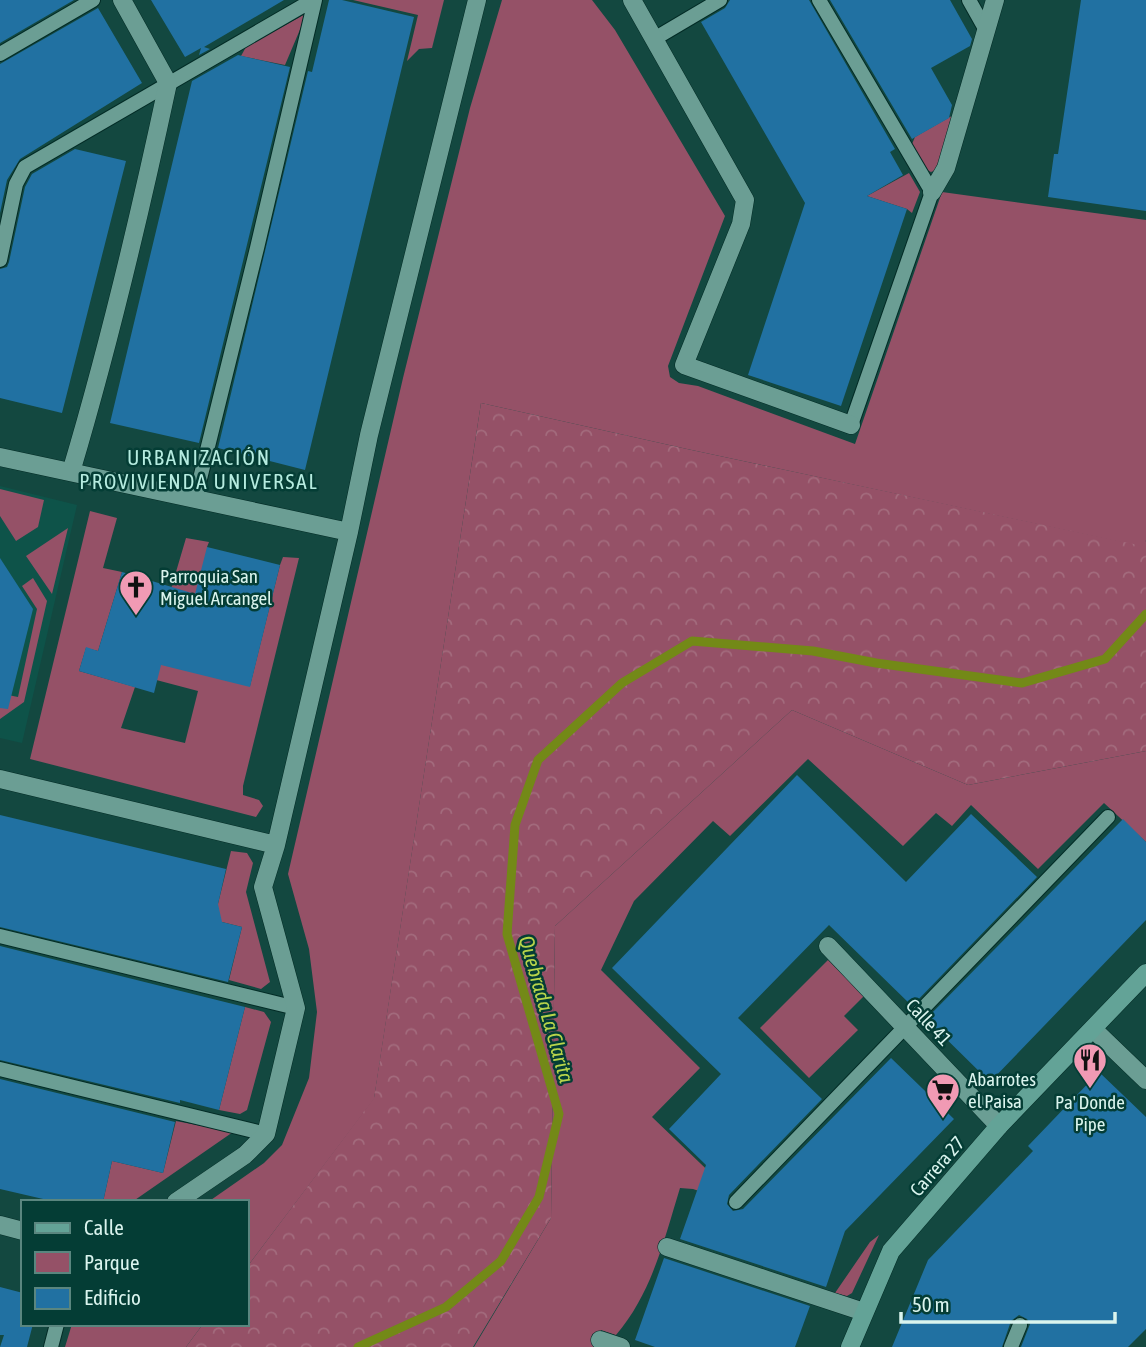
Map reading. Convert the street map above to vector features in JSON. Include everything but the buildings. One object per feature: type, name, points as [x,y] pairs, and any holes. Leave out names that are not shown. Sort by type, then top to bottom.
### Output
[{"type":"street","points":[[71,472],[118,295],[168,83],[122,0]]},
{"type":"street","points":[[179,1200],[245,1155],[266,1133],[296,1009],[263,887],[276,845],[349,533],[369,435],[477,0]]},
{"type":"street","points":[[632,0],[745,200],[741,224],[684,365],[851,425]]},
{"type":"street","points":[[932,192],[946,168],[988,32],[995,0]]},
{"type":"street","points":[[0,457],[349,533]]},
{"type":"street","points":[[0,779],[276,845]]},
{"type":"street","name":"Calle 41","points":[[828,946],[999,1126]]},
{"type":"street","name":"Carrera 27","points":[[850,1347],[891,1251],[999,1126],[1146,973]]},
{"type":"street","points":[[1093,1028],[1146,1080]]},
{"type":"street","points":[[0,1225],[21,1230]]},
{"type":"street","points":[[667,1247],[864,1312]]},
{"type":"street","points":[[600,1340],[621,1347]]},
{"type":"lane","points":[[0,54],[93,0]]},
{"type":"lane","points":[[0,260],[16,184],[25,167],[314,0]]},
{"type":"lane","points":[[195,499],[314,0]]},
{"type":"lane","points":[[654,40],[720,0]]},
{"type":"lane","points":[[819,0],[932,192],[851,425]]},
{"type":"lane","points":[[969,0],[988,32]]},
{"type":"lane","points":[[736,1202],[1108,817]]},
{"type":"lane","points":[[0,936],[296,1009]]},
{"type":"lane","points":[[0,1069],[266,1133]]},
{"type":"lane","points":[[1011,1347],[1020,1325]]},
{"type":"lane","points":[[51,1347],[56,1326]]},
{"type":"shaded area","points":[[0,486],[77,505],[22,743],[0,738]]},
{"type":"green space","points":[[353,0],[444,0],[432,48],[419,49],[407,61],[418,15]]},
{"type":"green space","points":[[502,0],[592,0],[615,30],[725,216],[668,366],[670,377],[679,383],[698,386],[855,444],[942,192],[1146,220],[1146,540],[1144,547],[481,403],[374,1099],[248,1266],[248,1200],[211,1200],[264,1163],[282,1145],[309,1078],[317,1012],[309,949],[288,874],[403,378],[470,108]]},
{"type":"green space","points":[[307,13],[285,65],[241,56],[246,47]]},
{"type":"green space","points":[[957,113],[938,169],[931,172],[927,170],[912,144],[915,137]]},
{"type":"green space","points":[[909,173],[920,192],[912,213],[867,196]]},
{"type":"green space","points":[[481,403],[1143,546],[1146,540],[1146,751],[968,785],[792,710],[555,926],[551,1218],[473,1347],[186,1347],[202,1326],[248,1326],[248,1266],[374,1098]]},
{"type":"green space","points":[[0,489],[44,500],[38,527],[16,541],[0,516]]},
{"type":"green space","points":[[90,511],[117,518],[103,568],[122,572],[98,651],[86,648],[79,671],[135,687],[121,728],[185,743],[198,691],[145,677],[186,538],[209,542],[207,547],[250,686],[283,557],[299,558],[243,786],[243,795],[259,800],[263,806],[256,817],[30,759]]},
{"type":"green space","points":[[68,528],[52,594],[26,556]]},
{"type":"green space","points":[[33,578],[47,601],[24,702],[0,719],[0,700],[8,695],[18,697],[37,609],[22,586]]},
{"type":"green space","points":[[792,710],[968,785],[1146,751],[1146,842],[1104,803],[1038,869],[971,805],[952,826],[936,813],[903,846],[808,759],[730,836],[713,821],[634,901],[601,970],[700,1068],[652,1117],[725,1187],[714,1196],[680,1188],[648,1284],[616,1335],[601,1330],[595,1347],[474,1347],[551,1218],[555,926]]},
{"type":"green space","points":[[231,851],[247,853],[253,863],[246,892],[270,982],[261,989],[229,980],[242,927],[214,920]]},
{"type":"green space","points":[[828,960],[864,996],[844,1016],[858,1030],[809,1078],[760,1028]]},
{"type":"green space","points":[[245,1007],[264,1012],[271,1022],[247,1110],[240,1114],[219,1110]]},
{"type":"green space","points":[[176,1121],[233,1132],[135,1200],[103,1200],[112,1161],[163,1173]]},
{"type":"green space","points":[[879,1235],[852,1293],[847,1296],[835,1293],[870,1242]]},
{"type":"green space","points":[[71,1326],[202,1326],[186,1347],[65,1347]]},
{"type":"waterway","name":"Quebrada La Clarita","points":[[358,1347],[446,1307],[501,1261],[539,1197],[559,1114],[507,934],[515,825],[538,760],[622,683],[692,641],[813,651],[876,663],[1022,683],[1105,659],[1146,614]]},
{"type":"place","name":"Parroquia San Miguel Arcangel","points":[[136,617]]},
{"type":"place","name":"Pa' Donde Pipe","points":[[1090,1090]]},
{"type":"place","name":"Abarrotes el Paisa","points":[[943,1120]]},
{"type":"district","name":"URBANIZACIÓN PROVIVIENDA UNIVERSAL","points":[[199,469]]}]
